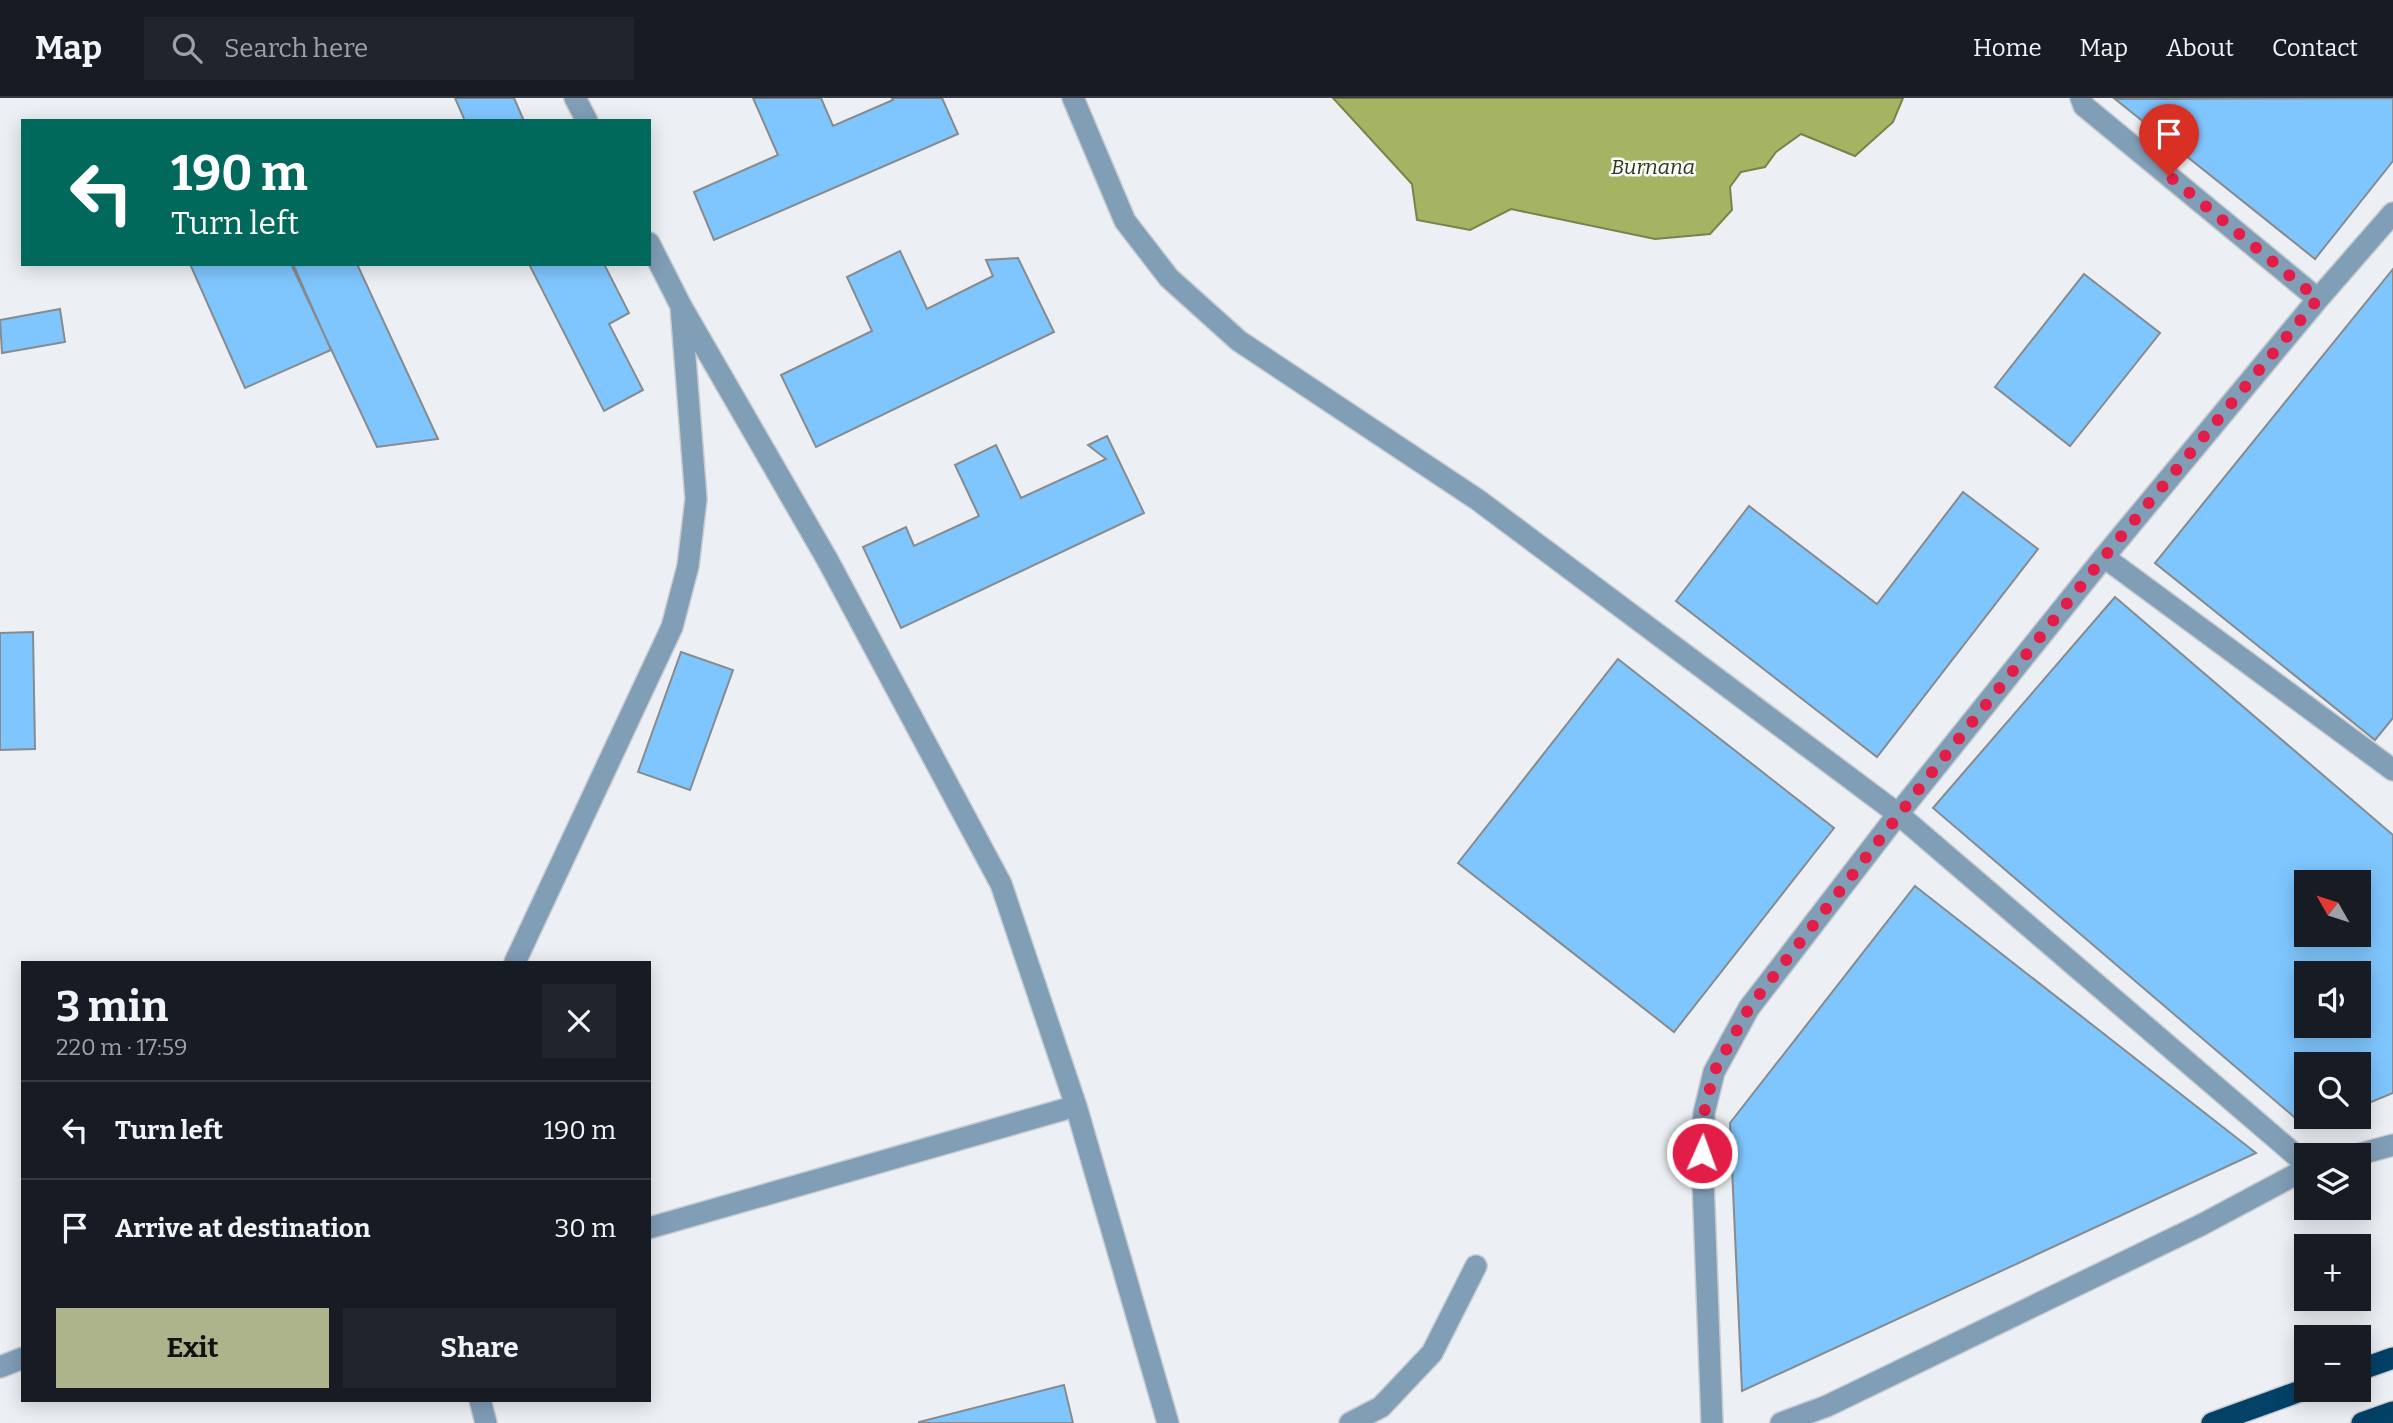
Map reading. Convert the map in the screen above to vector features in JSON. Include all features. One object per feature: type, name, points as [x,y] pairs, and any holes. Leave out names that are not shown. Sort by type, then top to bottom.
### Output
[{"type":"highway","points":[[2371,1366],[2393,1358]]},
{"type":"highway","points":[[2212,1423],[2294,1393]]},
{"type":"highway","points":[[2362,1423],[2393,1412]]},
{"type":"street","points":[[575,98],[586,119]]},
{"type":"street","points":[[1073,98],[1125,221],[1168,278],[1239,341],[1478,500],[1898,814],[2294,1157]]},
{"type":"street","points":[[2081,98],[2084,106],[2318,299]]},
{"type":"street","points":[[1712,1423],[1702,1153],[1704,1113],[1714,1072],[1749,1008],[1898,814],[2104,557],[2318,299],[2393,213]]},
{"type":"street","points":[[651,247],[681,306],[827,559],[1001,884],[1076,1106],[1168,1423]]},
{"type":"street","points":[[515,961],[672,627],[688,566],[696,499],[681,306]]},
{"type":"street","points":[[2104,557],[2393,769]]},
{"type":"street","points":[[651,1227],[1076,1106]]},
{"type":"street","points":[[2371,1151],[2393,1145]]},
{"type":"street","points":[[1781,1423],[1826,1406],[2201,1226],[2294,1174]]},
{"type":"street","points":[[1350,1423],[1381,1407],[1432,1353],[1476,1266]]},
{"type":"street","points":[[0,1367],[21,1359]]},
{"type":"street","points":[[481,1402],[486,1423]]},
{"type":"water","name":"Burnana","points":[[1333,98],[1903,98],[1893,122],[1855,156],[1801,134],[1776,152],[1765,167],[1741,172],[1730,187],[1732,210],[1710,234],[1655,239],[1511,209],[1470,230],[1417,220],[1412,184]]},
{"type":"building","points":[[455,98],[514,98],[523,119],[464,119]]},
{"type":"building","points":[[753,98],[821,98],[833,126],[893,100],[892,98],[942,98],[958,134],[714,240],[694,192],[778,155]]},
{"type":"building","points":[[2393,98],[2393,161],[2315,259],[2115,99]]},
{"type":"building","points":[[900,251],[927,309],[993,276],[986,260],[1018,258],[1054,332],[816,447],[781,375],[872,331],[847,277]]},
{"type":"building","points":[[191,266],[294,266],[331,350],[245,388]]},
{"type":"building","points":[[292,266],[358,266],[438,439],[377,447]]},
{"type":"building","points":[[530,266],[605,266],[629,313],[609,324],[643,390],[604,411]]},
{"type":"building","points":[[2393,269],[2393,718],[2375,740],[2155,563]]},
{"type":"building","points":[[2084,274],[2160,333],[2070,446],[1995,387]]},
{"type":"building","points":[[60,309],[65,342],[2,353],[0,320]]},
{"type":"building","points":[[1107,436],[1144,513],[901,628],[863,547],[906,527],[914,546],[979,516],[955,465],[996,445],[1021,498],[1106,459],[1088,445]]},
{"type":"building","points":[[1963,492],[2038,549],[1877,757],[1676,601],[1749,506],[1877,604]]},
{"type":"building","points":[[2115,597],[2393,835],[2393,1093],[2371,1102],[2371,1052],[2294,1052],[2294,1117],[1933,808]]},
{"type":"building","points":[[33,632],[35,749],[0,750],[0,633]]},
{"type":"building","points":[[681,652],[733,670],[690,790],[638,772]]},
{"type":"building","points":[[1618,659],[1834,828],[1674,1032],[1458,863]]},
{"type":"building","points":[[1915,886],[2256,1153],[1742,1391],[1730,1123]]},
{"type":"building","points":[[1064,1385],[1073,1423],[919,1423],[919,1422]]},
{"type":"route","points":[[1702,1153],[1704,1113],[1714,1072],[1749,1008],[1898,814],[2104,557],[2318,299],[2169,176]]}]
